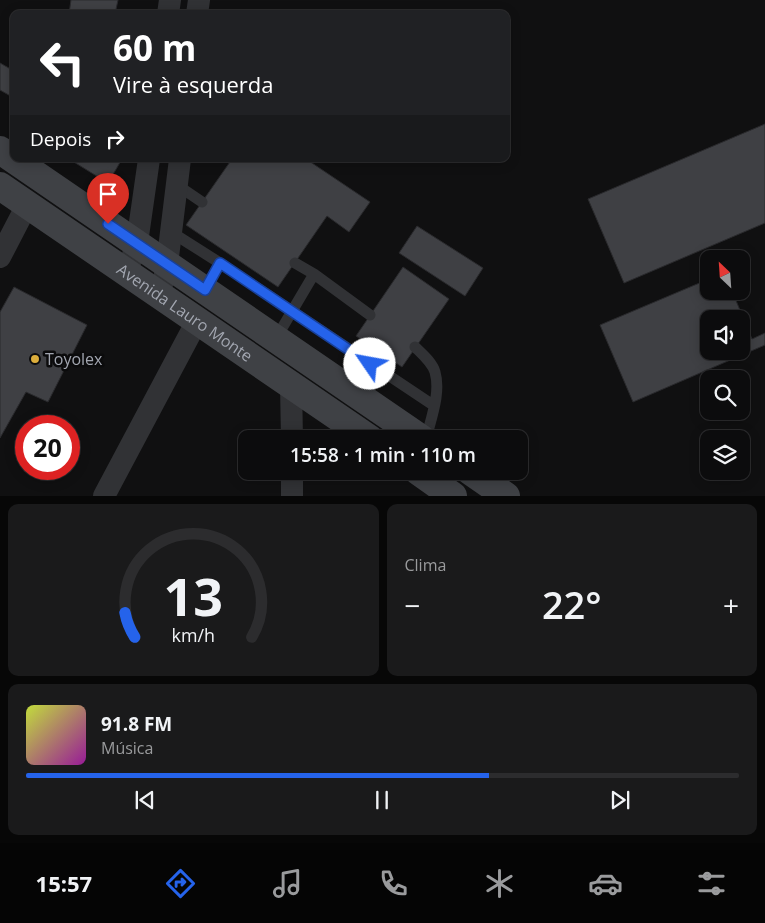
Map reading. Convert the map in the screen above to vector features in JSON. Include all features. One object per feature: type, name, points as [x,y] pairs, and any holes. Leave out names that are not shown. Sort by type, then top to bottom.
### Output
[{"type":"street","name":"Avenida Lauro Monte","points":[[18,162],[409,430]]},
{"type":"street","points":[[125,272],[137,243],[149,162]]},
{"type":"street","points":[[157,295],[164,279],[167,265],[180,162]]},
{"type":"street","name":"Avenida Lauro Monte","points":[[0,186],[357,430]]},
{"type":"street","points":[[0,257],[28,204]]},
{"type":"street","points":[[104,496],[197,321]]},
{"type":"street","points":[[291,386],[292,430]]},
{"type":"street","points":[[292,480],[292,496]]},
{"type":"street","points":[[431,480],[453,496]]},
{"type":"street","points":[[483,480],[506,496]]},
{"type":"lane","points":[[177,185],[202,202]]},
{"type":"lane","points":[[171,232],[433,405]]},
{"type":"lane","points":[[205,290],[220,263]]},
{"type":"lane","points":[[295,263],[314,274],[370,315]]},
{"type":"lane","points":[[275,340],[314,274]]},
{"type":"lane","points":[[416,347],[428,359],[435,371],[437,388],[428,430]]},
{"type":"building","points":[[71,0],[118,0],[116,10],[70,10]]},
{"type":"building","points":[[0,63],[10,69],[10,96],[0,90]]},
{"type":"building","points":[[765,124],[765,223],[624,283],[588,199]]},
{"type":"building","points":[[74,162],[120,162],[108,183]]},
{"type":"building","points":[[230,162],[310,162],[370,202],[349,232],[327,216],[278,287],[186,225]]},
{"type":"building","points":[[417,226],[483,268],[465,296],[399,253]]},
{"type":"building","points":[[403,267],[449,299],[402,367],[356,336]]},
{"type":"building","points":[[700,283],[700,300],[736,300],[740,310],[700,310],[700,360],[730,360],[707,370],[700,370],[700,373],[633,402],[600,325]]},
{"type":"building","name":"Toyolex","points":[[14,287],[87,325],[48,402],[26,392],[0,438],[0,312]]},
{"type":"building","points":[[765,333],[765,345],[750,351],[750,334],[752,339]]},
{"type":"place","name":"Toyolex","points":[[35,359]]},
{"type":"route","points":[[108,224],[205,290],[220,263],[370,364]]}]
